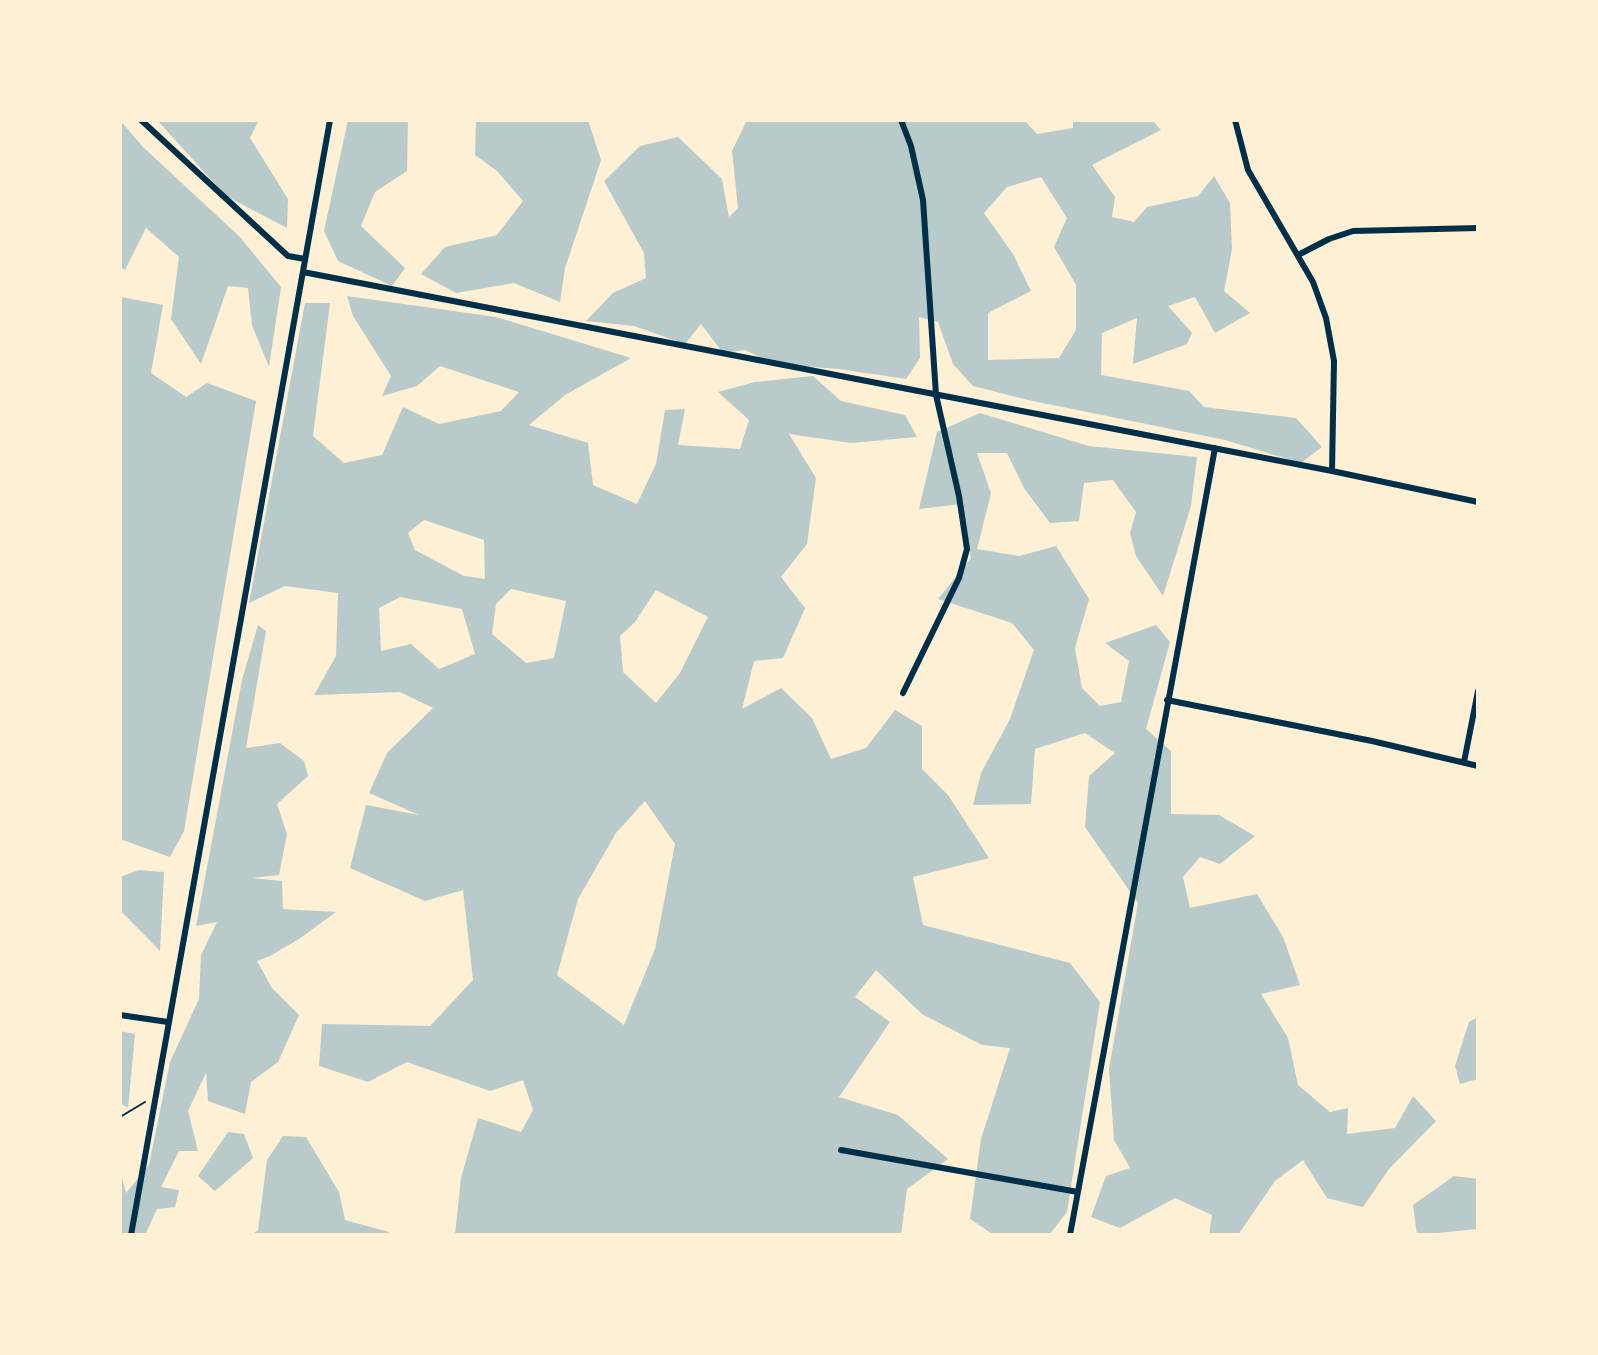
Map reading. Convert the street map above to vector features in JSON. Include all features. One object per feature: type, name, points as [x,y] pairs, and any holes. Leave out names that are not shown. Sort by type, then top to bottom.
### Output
[{"type":"street","points":[[141,120],[288,256],[305,259]]},
{"type":"street","points":[[131,1235],[330,120]]},
{"type":"street","points":[[901,120],[911,146],[923,200],[936,395],[960,496],[967,549],[959,578],[903,693]]},
{"type":"street","points":[[1234,120],[1248,170],[1313,282],[1326,318],[1334,361],[1332,471]]},
{"type":"street","points":[[1298,255],[1329,239],[1353,231],[1478,228]]},
{"type":"street","points":[[303,272],[1215,448],[1478,502]]},
{"type":"street","points":[[1070,1235],[1215,448]]},
{"type":"street","points":[[1464,762],[1478,691]]},
{"type":"street","points":[[1167,700],[1478,766]]},
{"type":"street","points":[[120,1015],[168,1022]]},
{"type":"street","points":[[841,1150],[1078,1192]]},
{"type":"path","points":[[120,1117],[155,1096]]},
{"type":"shaded area","points":[[120,120],[143,147],[239,236],[281,287],[269,367],[252,325],[248,288],[228,286],[201,364],[171,319],[179,257],[146,228],[125,270],[120,267]]},
{"type":"shaded area","points":[[157,120],[259,120],[250,138],[288,199],[287,228],[226,196]]},
{"type":"shaded area","points":[[348,120],[408,120],[407,171],[375,192],[361,226],[405,268],[392,286],[338,261],[324,231]]},
{"type":"shaded area","points":[[476,120],[588,120],[601,160],[565,268],[560,302],[514,283],[456,293],[421,274],[445,247],[497,235],[523,201],[497,171],[475,155]]},
{"type":"shaded area","points":[[747,120],[1024,120],[1037,134],[1073,128],[1073,120],[1152,120],[1161,130],[1092,165],[1115,197],[1112,217],[1134,222],[1147,207],[1198,196],[1214,176],[1230,203],[1232,249],[1224,291],[1250,313],[1215,333],[1195,297],[1168,306],[1192,333],[1187,344],[1133,364],[1137,318],[1102,333],[1101,375],[1189,391],[1204,407],[1296,418],[1322,447],[1301,463],[1225,440],[1028,400],[973,386],[953,364],[938,322],[919,317],[920,358],[906,379],[839,369],[774,364],[745,350],[723,353],[701,324],[685,344],[634,326],[586,321],[613,293],[646,278],[644,253],[604,181],[640,146],[678,137],[722,179],[729,217],[738,208],[732,151]],"holes":[[[1041,177],[1067,218],[1054,247],[1076,285],[1076,330],[1059,358],[988,360],[988,313],[1031,291],[1013,254],[984,213],[1007,187]]]},
{"type":"shaded area","points":[[347,296],[496,317],[631,358],[565,395],[529,425],[588,443],[593,485],[637,504],[656,464],[665,410],[685,409],[678,445],[740,449],[749,420],[718,392],[755,382],[813,376],[841,401],[905,415],[917,437],[851,443],[789,434],[816,478],[807,544],[781,577],[805,608],[783,658],[754,661],[742,709],[781,688],[812,718],[831,759],[866,748],[895,710],[922,726],[922,769],[948,795],[989,858],[913,877],[923,925],[1070,963],[1100,1002],[1067,1212],[1049,1235],[994,1235],[970,1219],[981,1139],[1010,1048],[982,1045],[922,1014],[876,970],[855,997],[890,1022],[839,1097],[898,1115],[948,1159],[907,1189],[901,1235],[455,1235],[461,1178],[478,1118],[521,1132],[533,1110],[523,1080],[490,1091],[407,1062],[368,1082],[319,1066],[322,1024],[430,1026],[473,980],[463,890],[425,901],[350,868],[366,805],[419,815],[369,793],[387,753],[433,708],[400,692],[314,695],[336,656],[338,593],[285,586],[249,603],[305,303],[330,303],[313,436],[344,463],[382,455],[403,407],[439,424],[501,411],[519,392],[440,366],[417,386],[382,396],[391,376],[353,316]],"holes":[[[424,520],[484,540],[485,579],[464,576],[415,550],[408,533]],[[511,589],[566,601],[554,658],[526,663],[492,634],[496,604]],[[656,590],[708,617],[680,673],[656,703],[623,672],[620,636],[635,622]],[[400,597],[462,609],[475,654],[439,669],[411,644],[381,651],[379,608]],[[645,801],[675,844],[655,949],[624,1025],[557,975],[578,899],[616,833]]]},
{"type":"shaded area","points":[[121,297],[163,305],[151,373],[186,397],[207,383],[256,401],[184,831],[170,857],[120,839]]},
{"type":"shaded area","points":[[980,413],[1089,446],[1197,457],[1191,506],[1163,596],[1136,556],[1130,533],[1136,512],[1113,480],[1084,483],[1079,521],[1050,523],[1024,488],[1007,453],[977,453],[991,493],[977,549],[1019,556],[1056,546],[1089,599],[1075,648],[1082,688],[1100,706],[1121,702],[1129,661],[1105,643],[1156,625],[1170,642],[1146,729],[1171,751],[1171,814],[1219,815],[1255,836],[1220,864],[1200,857],[1183,877],[1190,908],[1257,894],[1283,937],[1300,985],[1261,994],[1288,1038],[1298,1085],[1330,1112],[1348,1108],[1347,1134],[1395,1128],[1413,1096],[1436,1121],[1389,1169],[1363,1207],[1327,1198],[1303,1160],[1275,1181],[1238,1235],[1209,1235],[1212,1215],[1175,1198],[1120,1228],[1091,1217],[1106,1176],[1130,1168],[1114,1140],[1109,1069],[1138,903],[1085,827],[1089,776],[1115,753],[1085,733],[1035,749],[1031,804],[973,805],[981,773],[1010,719],[1034,650],[1012,623],[938,599],[971,558],[961,504],[919,509],[937,432]]},
{"type":"shaded area","points":[[258,625],[266,631],[246,748],[280,743],[304,761],[308,776],[277,804],[287,834],[279,875],[252,878],[282,881],[283,909],[336,912],[299,939],[257,961],[272,988],[299,1015],[278,1062],[251,1082],[245,1114],[208,1101],[206,1073],[188,1111],[198,1151],[179,1151],[161,1187],[179,1190],[175,1207],[157,1209],[145,1235],[120,1235],[120,1171],[126,1193],[149,1165],[170,1062],[199,999],[201,955],[217,922],[196,926],[242,680]]},
{"type":"shaded area","points":[[139,870],[164,872],[160,951],[120,910],[120,877]]},
{"type":"shaded area","points":[[1478,1017],[1478,1079],[1460,1084],[1455,1066],[1469,1022]]},
{"type":"shaded area","points":[[120,1031],[135,1034],[128,1108],[120,1103]]},
{"type":"shaded area","points":[[228,1132],[244,1134],[253,1158],[215,1191],[198,1176]]},
{"type":"shaded area","points":[[283,1136],[306,1137],[339,1192],[345,1220],[389,1232],[388,1235],[252,1235],[258,1230],[267,1160]]},
{"type":"shaded area","points":[[1454,1176],[1478,1179],[1478,1229],[1417,1235],[1413,1205]]}]
